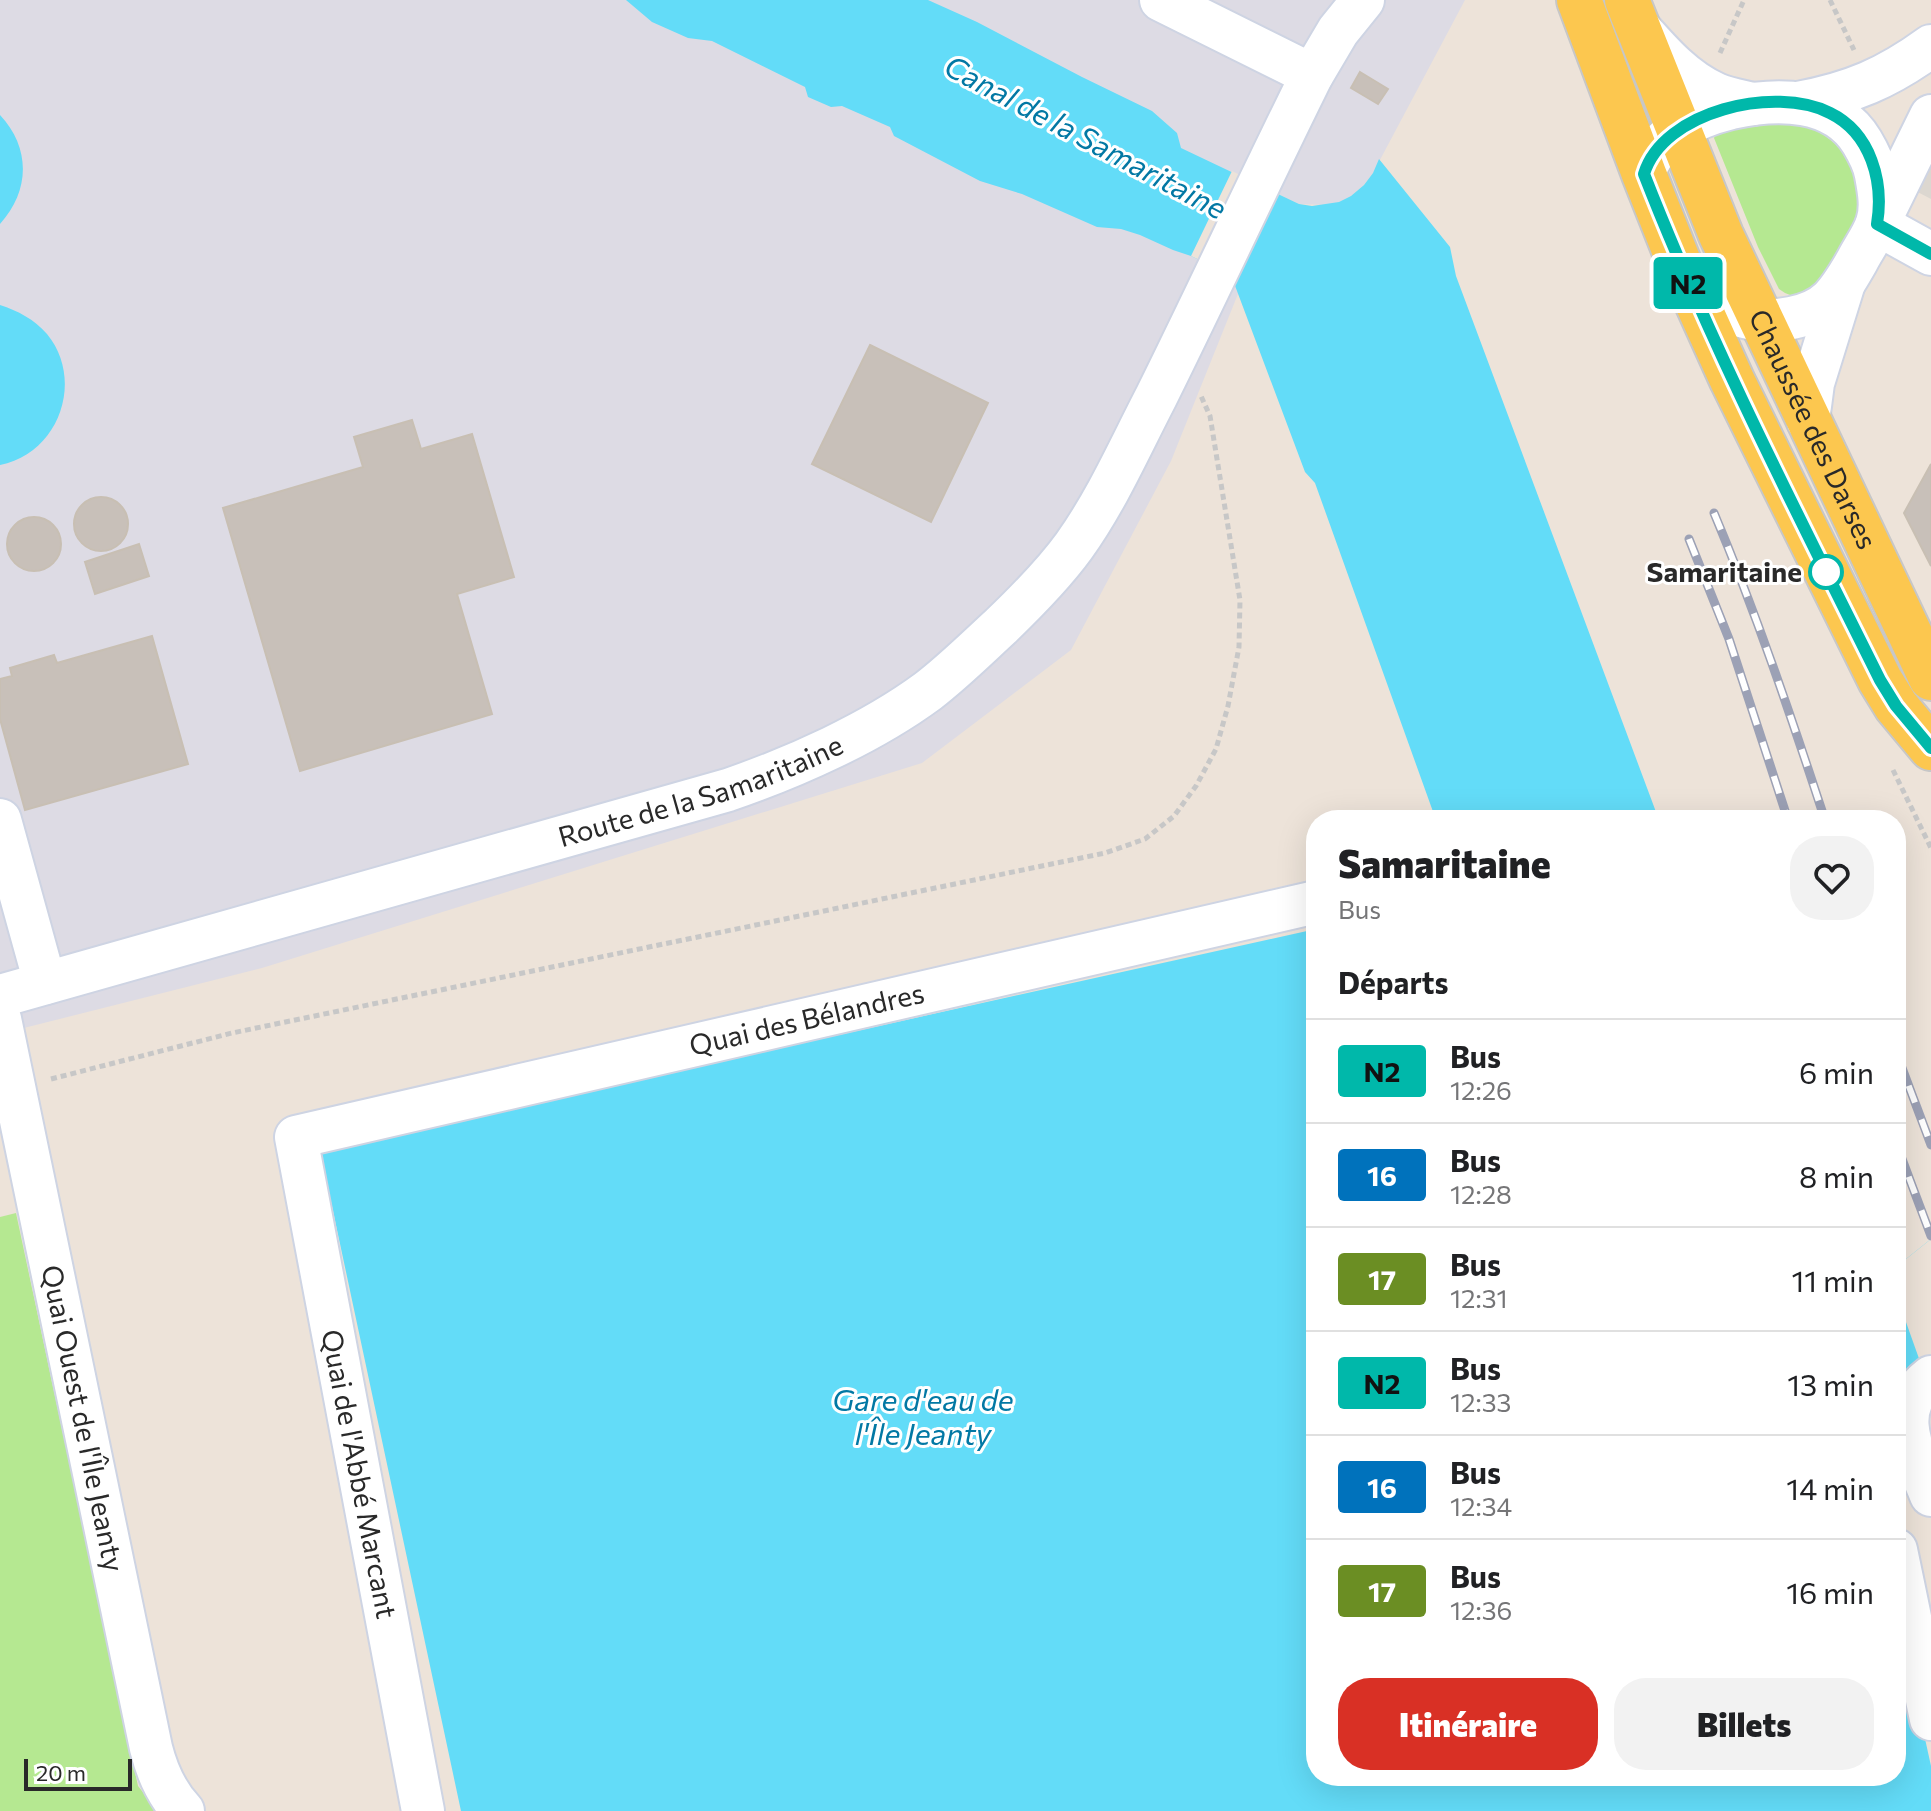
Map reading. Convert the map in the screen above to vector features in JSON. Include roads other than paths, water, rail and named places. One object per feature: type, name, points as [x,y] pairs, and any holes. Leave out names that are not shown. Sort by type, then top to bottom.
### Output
[{"type":"main road","name":"Chaussée des Darses","points":[[1579,0],[1687,281],[1732,380],[1880,680],[1896,706],[1931,748]]},
{"type":"main road","name":"Chaussée des Darses","points":[[1632,13],[1707,203],[1931,678]]},
{"type":"street","points":[[1168,2],[1312,75],[1338,31],[1363,0]]},
{"type":"street","points":[[1632,13],[1665,58],[1701,86],[1753,104]]},
{"type":"street","points":[[1644,174],[1651,156],[1665,140],[1705,116],[1753,104],[1798,103],[1831,97],[1870,83],[1931,46]]},
{"type":"street","name":"Route de la Samaritaine","points":[[0,996],[728,790],[788,768],[868,728],[928,691],[968,658],[1035,592],[1076,544],[1179,351],[1312,75]]},
{"type":"street","points":[[1798,103],[1830,112],[1859,138],[1875,170],[1880,207],[1877,224]]},
{"type":"street","points":[[1687,281],[1729,310],[1749,318],[1784,319],[1808,313],[1828,302],[1844,283],[1877,224],[1931,116]]},
{"type":"street","points":[[1877,224],[1931,254]]},
{"type":"street","points":[[1808,421],[1813,383],[1844,283]]},
{"type":"street","points":[[0,820],[45,983]]},
{"type":"street","name":"Quai des Bélandres","points":[[296,1137],[1306,904]]},
{"type":"street","name":"Quai Ouest de l'Île Jeanty","points":[[0,1019],[154,1763],[169,1795],[183,1811]]},
{"type":"street","name":"Quai de l'Abbé Marcant","points":[[296,1137],[423,1811]]},
{"type":"street","points":[[1931,1377],[1913,1397],[1907,1424],[1911,1445],[1931,1495]]},
{"type":"street","points":[[1906,1598],[1931,1719]]},
{"type":"water","name":"Canal de la Samaritaine","points":[[626,0],[928,0],[1152,111],[1177,133],[1181,148],[1299,204],[1312,206],[1339,202],[1351,196],[1364,185],[1379,159],[1450,247],[1456,276],[1655,810],[1432,810],[1315,483],[1305,472],[1231,275],[1140,235],[1121,229],[1097,227],[1022,194],[980,181],[894,136],[890,127],[842,106],[831,107],[808,97],[805,87],[712,41],[688,38],[652,22]]},
{"type":"water","points":[[0,115],[17,141],[23,170],[17,198],[0,224]]},
{"type":"water","points":[[0,305],[25,316],[47,334],[58,352],[64,372],[64,393],[60,413],[51,431],[38,446],[21,458],[0,465]]},
{"type":"water","name":"Gare d'eau de l'Île Jeanty","points":[[1306,931],[1306,1786],[1906,1786],[1906,1652],[1931,1766],[1931,1811],[461,1811],[320,1150]]},
{"type":"water","points":[[1931,1239],[1931,1360],[1906,1379],[1906,1259]]},
{"type":"railway","points":[[1714,513],[1772,665],[1822,810]]},
{"type":"railway","points":[[1689,539],[1729,639],[1785,810]]},
{"type":"railway","points":[[1906,1079],[1931,1145]]},
{"type":"railway","points":[[1906,1170],[1931,1236]]},
{"type":"place","name":"Samaritaine","points":[[1826,572]]}]
